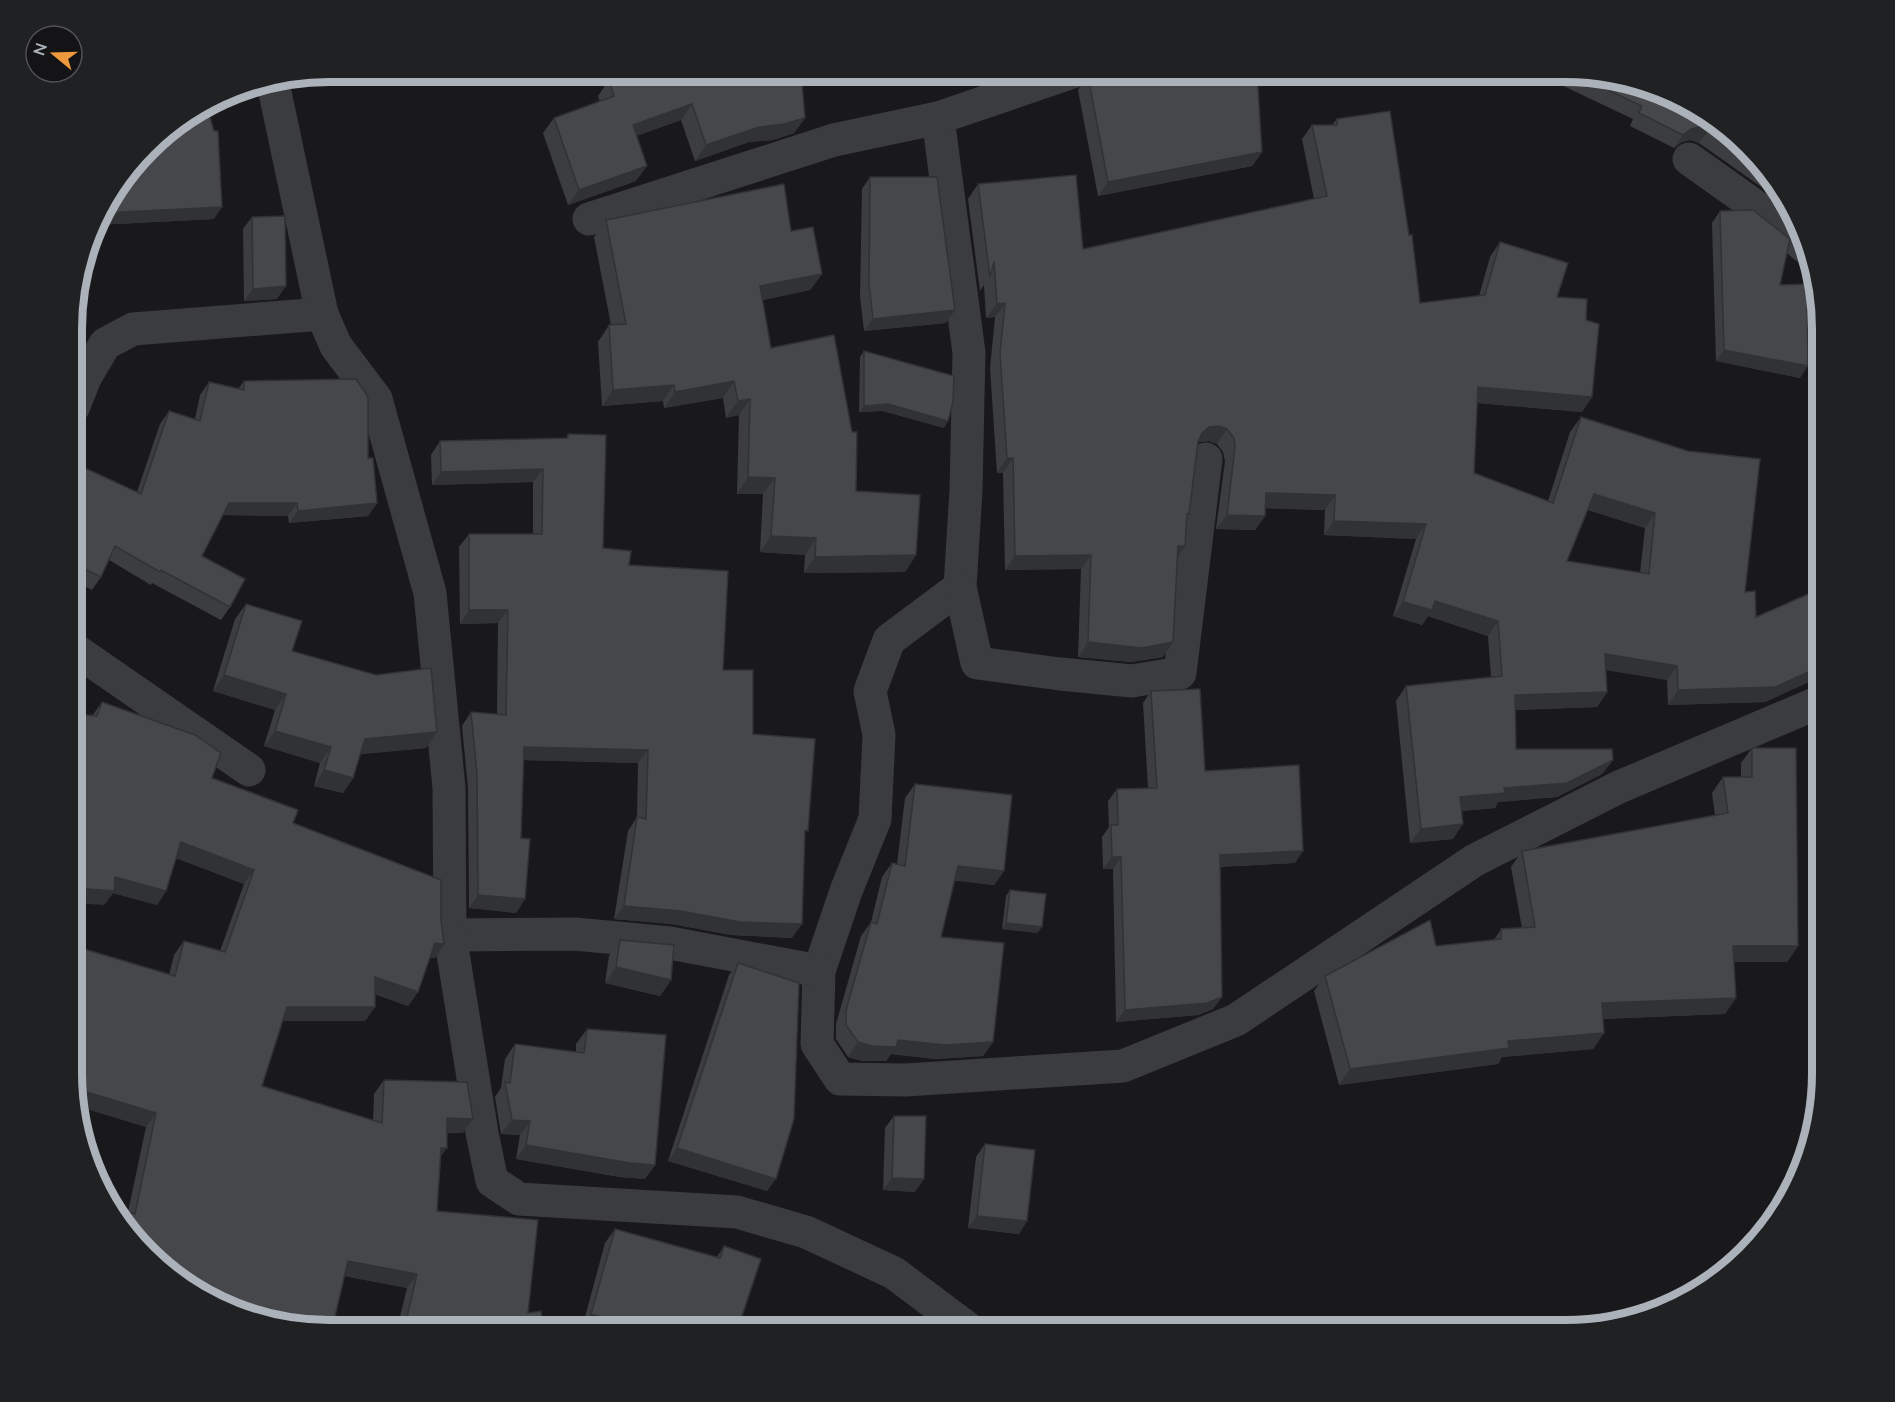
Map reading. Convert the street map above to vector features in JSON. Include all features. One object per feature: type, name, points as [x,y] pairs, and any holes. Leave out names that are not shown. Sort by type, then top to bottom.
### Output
[{"type":"street","points":[[589,219],[834,140],[938,118],[1044,82]]},
{"type":"street","points":[[274,89],[322,314],[336,346],[376,399],[430,593],[449,788],[450,935],[492,1181],[519,1199],[737,1212],[806,1232],[894,1273],[957,1320]]},
{"type":"street","points":[[938,118],[969,353],[966,490],[960,587],[977,663],[1132,681],[1179,673],[1206,459]]},
{"type":"street","points":[[1689,159],[1772,218],[1795,238]]},
{"type":"street","points":[[82,386],[105,344],[133,329],[322,314]]},
{"type":"street","points":[[960,587],[889,640],[870,691],[879,735],[875,819],[846,891],[819,971],[817,1044],[840,1079],[906,1080],[1123,1066],[1236,1020],[1475,860],[1619,787],[1812,705]]},
{"type":"street","points":[[82,655],[249,770]]},
{"type":"street","points":[[450,935],[575,934],[660,942],[819,971]]},
{"type":"building","points":[[610,82],[802,82],[805,118],[784,124],[759,127],[706,145],[692,104],[633,125],[647,166],[579,190],[554,118],[614,96]]},
{"type":"building","points":[[1089,82],[1258,82],[1262,152],[1108,182]]},
{"type":"building","points":[[1598,85],[1629,91],[1660,101],[1703,124],[1731,146],[1699,127],[1683,135],[1639,113],[1642,106]]},
{"type":"building","points":[[1390,111],[1409,235],[1412,235],[1420,303],[1485,295],[1500,242],[1568,263],[1557,297],[1587,299],[1586,320],[1599,324],[1592,397],[1478,387],[1474,473],[1553,503],[1581,417],[1688,451],[1760,459],[1745,592],[1755,591],[1756,617],[1812,592],[1812,670],[1775,687],[1678,690],[1677,666],[1605,654],[1607,692],[1515,695],[1516,749],[1612,749],[1613,760],[1567,783],[1504,788],[1505,793],[1460,797],[1463,824],[1421,829],[1406,686],[1502,676],[1498,621],[1435,601],[1432,610],[1403,602],[1426,524],[1334,521],[1335,495],[1266,493],[1265,516],[1227,515],[1235,447],[1234,438],[1227,429],[1219,426],[1209,427],[1202,433],[1198,442],[1189,514],[1187,514],[1185,546],[1178,546],[1173,642],[1142,648],[1088,642],[1091,555],[1015,556],[1013,458],[1007,458],[1000,353],[1005,303],[997,304],[994,262],[990,277],[978,184],[1076,175],[1083,249],[1327,196],[1312,125],[1337,125],[1337,119]],"holes":[[[1594,494],[1655,513],[1649,574],[1567,561]]]},
{"type":"building","points":[[209,114],[214,131],[218,131],[222,207],[112,213],[124,192],[155,155],[192,124]]},
{"type":"building","points":[[870,177],[937,177],[955,310],[873,319],[869,283]]},
{"type":"building","points":[[784,184],[791,231],[813,227],[822,274],[760,286],[771,348],[834,335],[852,432],[857,432],[856,491],[920,495],[916,555],[815,557],[816,538],[771,536],[775,478],[748,477],[750,399],[738,401],[734,381],[675,392],[674,385],[613,390],[609,325],[626,324],[606,220]]},
{"type":"building","points":[[1753,210],[1790,239],[1780,285],[1807,284],[1808,366],[1724,350],[1720,211]]},
{"type":"building","points":[[285,216],[286,286],[253,289],[252,217]]},
{"type":"building","points":[[864,351],[954,376],[953,402],[948,421],[888,404],[864,406]]},
{"type":"building","points":[[356,379],[368,397],[368,458],[373,458],[377,503],[298,511],[297,503],[229,503],[202,556],[245,579],[230,607],[161,570],[160,572],[115,546],[101,577],[82,568],[82,467],[141,494],[169,411],[200,421],[209,382],[244,390],[244,381]]},
{"type":"building","points":[[568,434],[606,435],[603,548],[631,551],[629,565],[728,571],[723,670],[753,670],[753,734],[815,739],[808,831],[805,830],[802,924],[740,922],[681,911],[624,906],[637,817],[646,819],[648,750],[524,747],[521,838],[530,839],[525,899],[478,895],[477,774],[471,712],[506,715],[508,610],[469,610],[469,534],[542,534],[543,469],[441,472],[440,441],[568,438]]},
{"type":"building","points":[[246,604],[302,621],[292,651],[376,675],[431,668],[437,732],[365,739],[353,778],[324,770],[331,747],[275,731],[286,694],[224,675]]},
{"type":"building","points":[[1200,689],[1205,771],[1299,765],[1303,851],[1220,855],[1222,997],[1207,1003],[1125,1010],[1121,857],[1112,857],[1111,825],[1118,825],[1117,789],[1157,788],[1151,691]]},
{"type":"building","points":[[102,702],[195,735],[221,753],[212,778],[298,810],[293,823],[441,880],[441,921],[444,944],[435,943],[418,992],[375,977],[375,1007],[287,1007],[262,1086],[382,1123],[384,1080],[467,1082],[473,1119],[447,1118],[447,1148],[441,1148],[437,1211],[538,1220],[528,1313],[541,1311],[542,1320],[406,1320],[417,1274],[348,1261],[334,1320],[282,1315],[266,1311],[235,1301],[192,1278],[155,1247],[125,1212],[135,1214],[156,1113],[83,1091],[82,948],[175,976],[184,941],[225,952],[254,870],[181,842],[166,891],[115,877],[114,891],[82,889],[82,715],[97,716]]},
{"type":"building","points":[[1752,748],[1796,748],[1798,946],[1733,946],[1736,998],[1602,1003],[1604,1033],[1508,1041],[1509,1048],[1350,1069],[1325,976],[1430,920],[1436,946],[1501,939],[1501,929],[1535,927],[1522,851],[1728,813],[1723,777],[1752,777]]},
{"type":"building","points":[[915,784],[1012,795],[1004,871],[958,866],[941,937],[1004,943],[993,1042],[945,1045],[898,1040],[896,1047],[872,1046],[858,1042],[846,1025],[846,1010],[871,922],[877,924],[892,863],[905,866]]},
{"type":"building","points":[[1010,890],[1046,894],[1042,927],[1006,923]]},
{"type":"building","points":[[620,940],[674,945],[671,980],[616,967]]},
{"type":"building","points":[[738,963],[799,983],[794,1119],[776,1179],[677,1148]]},
{"type":"building","points":[[587,1029],[666,1035],[655,1165],[630,1163],[526,1145],[530,1121],[512,1120],[505,1082],[510,1083],[515,1044],[584,1053]]},
{"type":"building","points":[[894,1116],[926,1116],[924,1179],[892,1178]]},
{"type":"building","points":[[985,1144],[1035,1150],[1027,1221],[977,1216]]},
{"type":"building","points":[[615,1229],[720,1258],[724,1246],[761,1259],[741,1320],[613,1320],[591,1314]]}]
